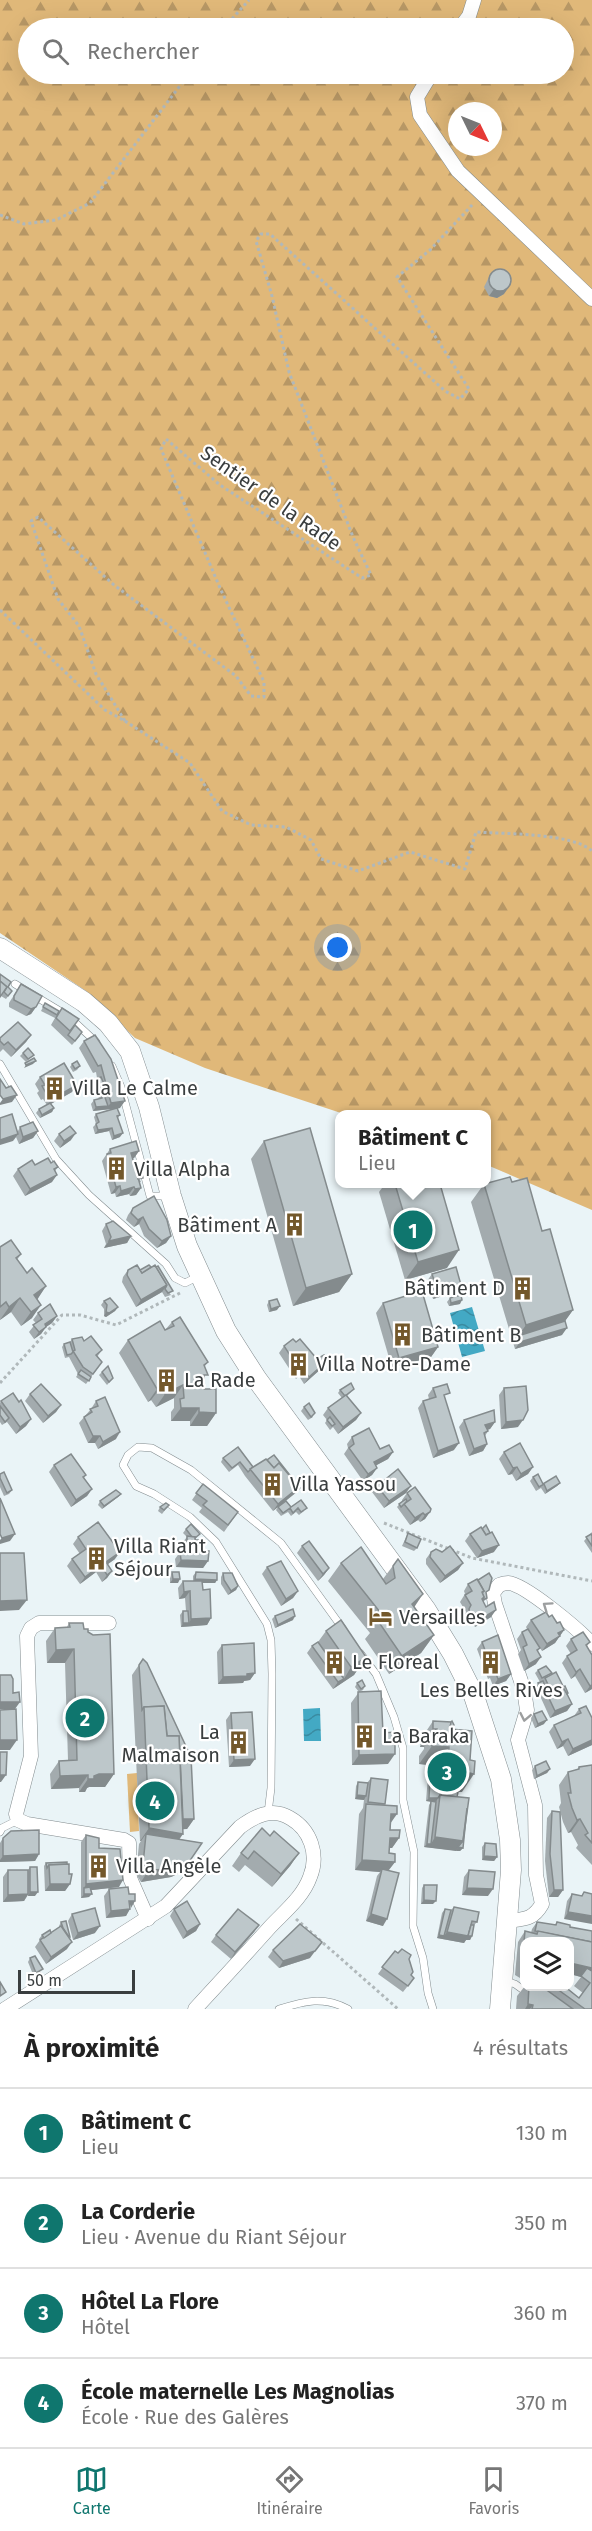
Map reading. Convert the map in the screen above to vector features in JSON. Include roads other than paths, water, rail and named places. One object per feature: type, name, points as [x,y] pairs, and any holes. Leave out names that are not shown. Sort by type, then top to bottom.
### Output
[{"type":"main road","points":[[0,948],[84,1002],[108,1023],[130,1051],[143,1084],[192,1280],[240,1355],[443,1635],[474,1696],[501,1779],[510,1840],[511,1870],[500,2009]]},
{"type":"street","points":[[468,18],[474,0]]},
{"type":"street","points":[[425,84],[417,97],[420,115],[458,171],[592,299]]},
{"type":"street","points":[[507,1921],[530,1919],[537,1914],[542,1904],[536,1875],[535,1804],[522,1763],[518,1740],[527,1710],[524,1690],[493,1593],[499,1585],[509,1583],[517,1586],[552,1609],[592,1644]]},
{"type":"street","points":[[109,1623],[39,1623],[31,1628],[27,1636],[31,1756],[17,1806],[18,1820],[27,1824],[124,1840],[129,1844],[130,1878],[148,1919]]},
{"type":"street","points":[[5,2009],[148,1919],[178,1895],[240,1827],[254,1817],[268,1813],[282,1813],[293,1819],[312,1842],[314,1859],[312,1875],[306,1887],[286,1910],[195,2009]]},
{"type":"lane","points":[[15,984],[68,1016],[88,1033],[104,1052]]},
{"type":"lane","points":[[109,1062],[121,1087],[150,1196],[171,1196]]},
{"type":"lane","points":[[0,1064],[56,1159],[89,1195],[166,1264],[175,1278],[192,1280]]},
{"type":"lane","points":[[268,1813],[271,1788],[272,1674],[271,1640],[267,1624],[216,1542],[190,1517],[154,1494],[136,1486],[123,1465],[128,1455],[138,1447],[152,1448],[191,1470],[259,1524],[281,1543],[349,1637]]},
{"type":"lane","points":[[355,1646],[376,1674],[394,1717],[403,1748],[403,1800],[414,1852],[413,1926],[423,1958],[428,1993],[433,2009]]},
{"type":"lane","points":[[0,1832],[2,1828],[18,1820]]},
{"type":"lane","points":[[503,1980],[515,1984],[532,1996]]},
{"type":"lane","points":[[279,2009],[304,2001],[334,2001],[348,2009]]},
{"type":"water","points":[[472,1307],[485,1351],[462,1357],[450,1313]]},
{"type":"water","points":[[320,1708],[321,1741],[304,1741],[303,1709]]},
{"type":"place","name":"Villa Le Calme","points":[[54,1088]]},
{"type":"place","name":"Villa Alpha","points":[[116,1169]]},
{"type":"place","name":"Bâtiment A","points":[[295,1225]]},
{"type":"place","name":"Bâtiment C","points":[[413,1230]]},
{"type":"place","name":"Bâtiment D","points":[[523,1288]]},
{"type":"place","name":"Bâtiment B","points":[[403,1335]]},
{"type":"place","name":"Villa Notre-Dame","points":[[298,1364]]},
{"type":"place","name":"La Rade","points":[[166,1380]]},
{"type":"place","name":"Villa Yassou","points":[[272,1484]]},
{"type":"place","name":"Villa Riant Séjour","points":[[96,1558]]},
{"type":"place","name":"Versailles","points":[[381,1617]]},
{"type":"place","name":"Le Floreal","points":[[334,1662]]},
{"type":"place","name":"Les Belles Rives","points":[[491,1663]]},
{"type":"place","name":"La Corderie","points":[[85,1718]]},
{"type":"place","name":"La Baraka","points":[[364,1736]]},
{"type":"place","name":"La Malmaison","points":[[238,1743]]},
{"type":"place","name":"Hôtel La Flore","points":[[447,1772]]},
{"type":"place","name":"École maternelle Les Magnolias","points":[[155,1801]]},
{"type":"place","name":"Villa Angèle","points":[[98,1866]]}]
